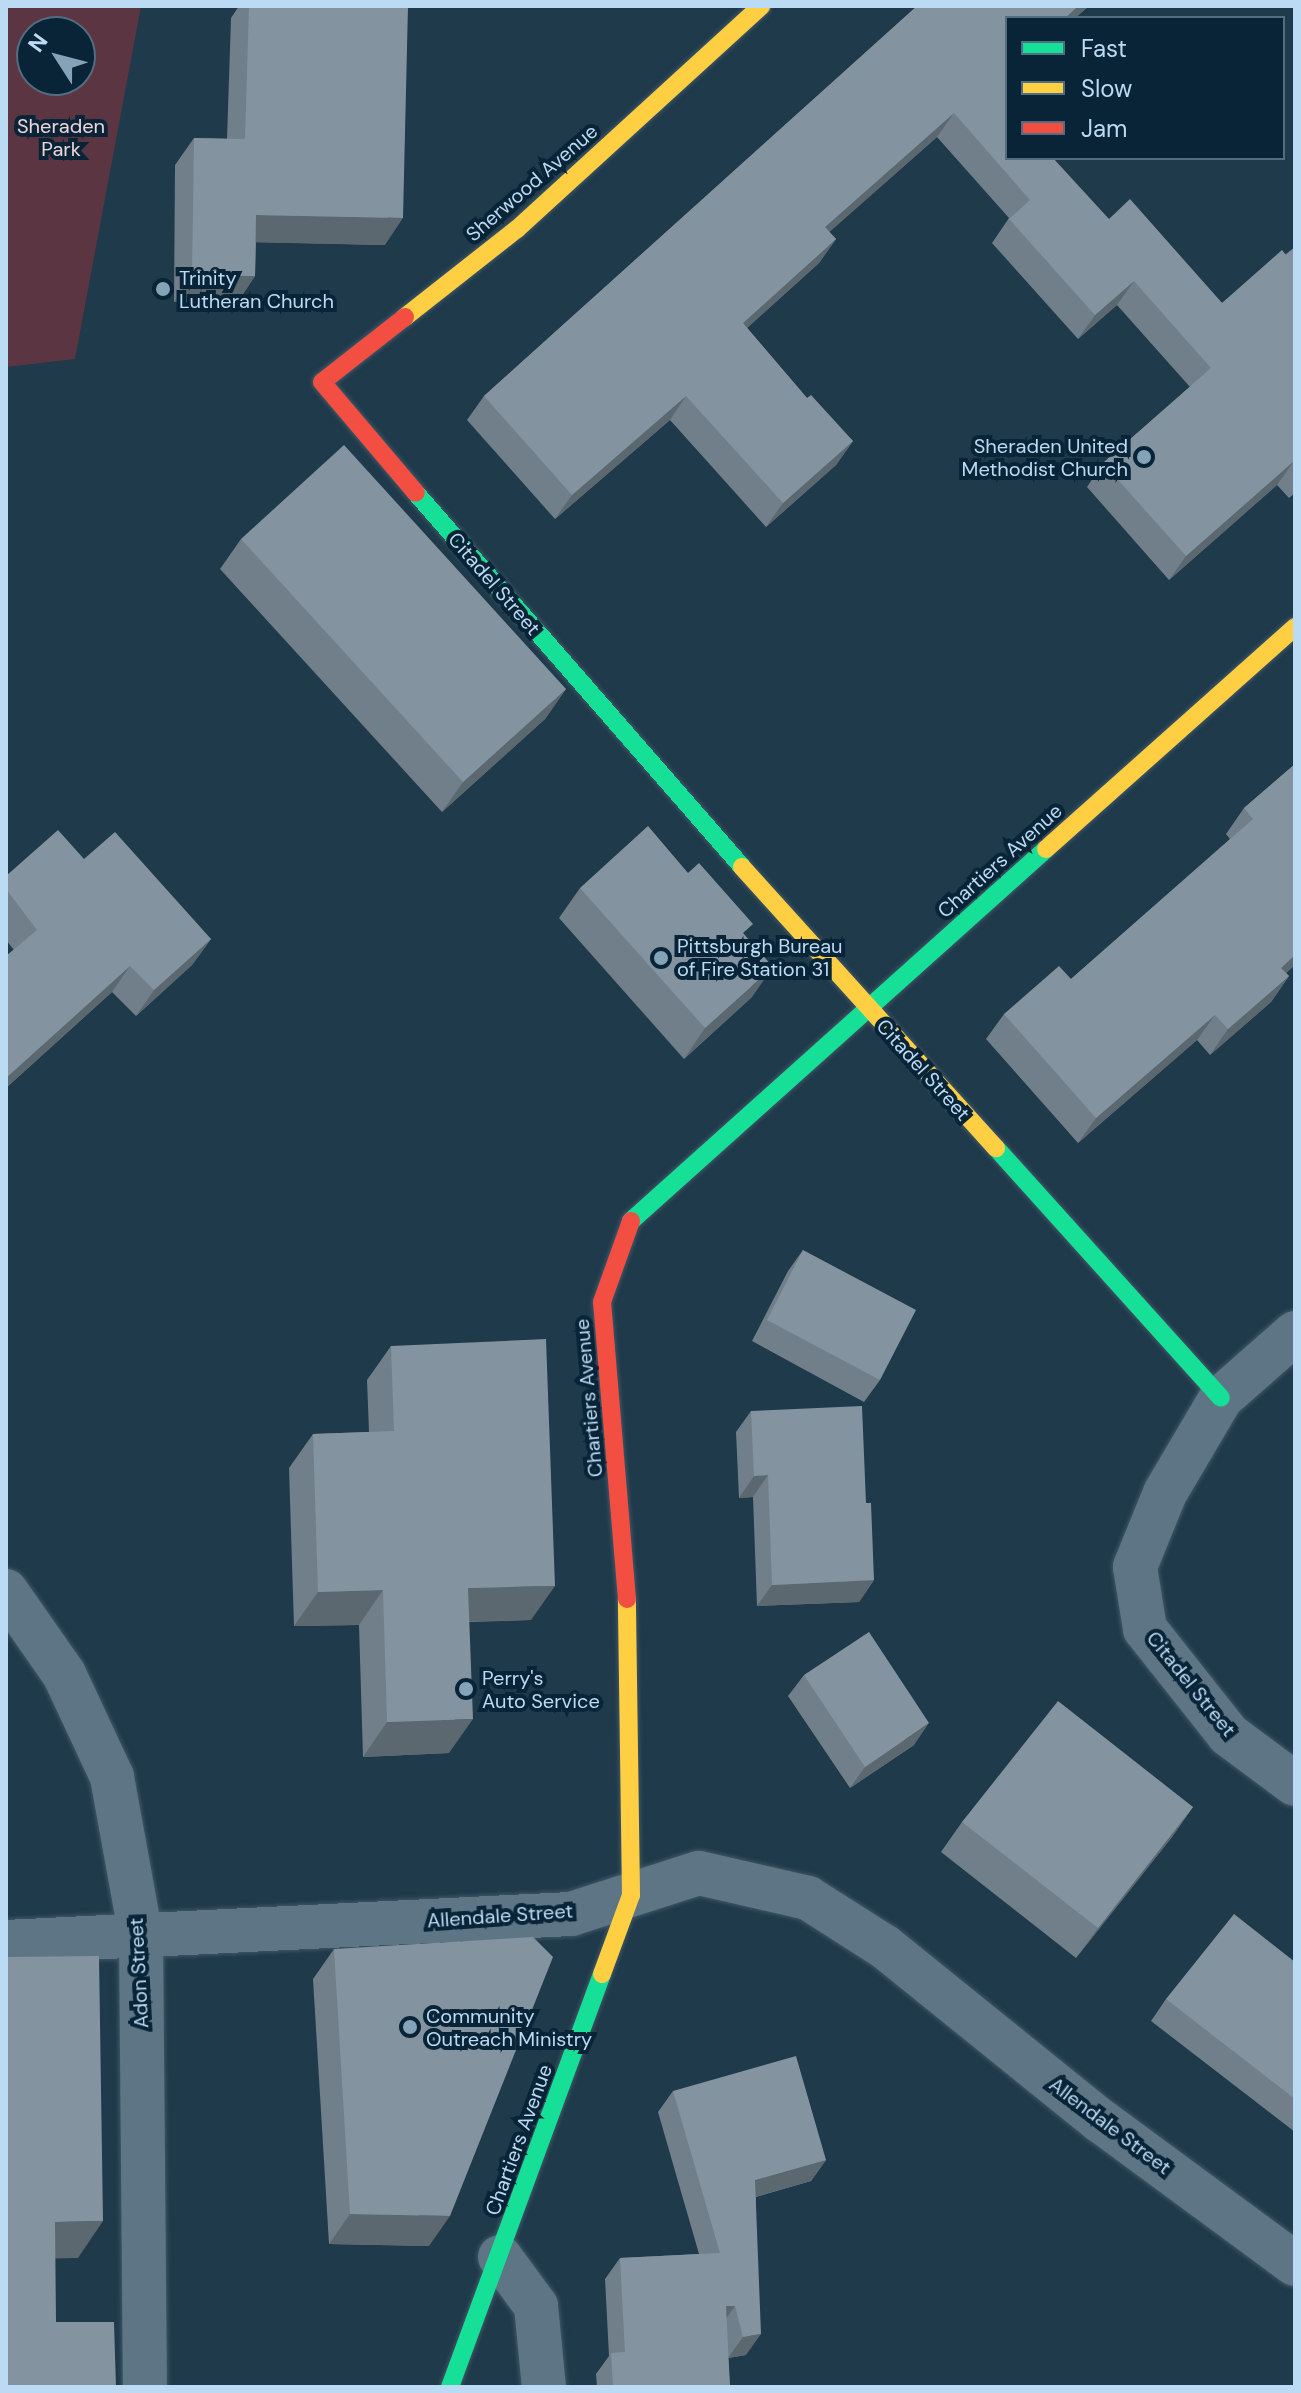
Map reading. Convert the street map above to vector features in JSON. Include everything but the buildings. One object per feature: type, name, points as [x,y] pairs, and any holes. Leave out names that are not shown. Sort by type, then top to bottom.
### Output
[{"type":"street","name":"Sherwood Avenue","points":[[322,382],[517,229],[761,6]]},
{"type":"street","name":"Citadel Street","points":[[322,382],[607,717],[867,1009],[1221,1398],[1165,1493],[1135,1567],[1145,1629],[1229,1735],[1295,1784]]},
{"type":"street","name":"Chartiers Avenue","points":[[450,2387],[631,1895],[627,1570],[602,1302],[634,1214],[1295,627]]},
{"type":"street","points":[[1221,1398],[1295,1333]]},
{"type":"street","name":"Adon Street","points":[[6,1591],[64,1674],[112,1777],[141,1937],[145,2387]]},
{"type":"street","name":"Allendale Street","points":[[6,1942],[571,1914],[699,1873],[808,1898],[885,1947],[1101,2121],[1295,2264]]},
{"type":"street","points":[[500,2257],[536,2306],[544,2387]]},
{"type":"green space","name":"Sheraden Park","points":[[6,6],[141,6],[75,359],[6,367]]},
{"type":"traffic: fast","points":[[416,493],[742,867]]},
{"type":"traffic: fast","points":[[631,1221],[1046,849]]},
{"type":"traffic: fast","points":[[996,1148],[1221,1398]]},
{"type":"traffic: fast","points":[[450,2387],[602,1974]]},
{"type":"traffic: slow","points":[[405,317],[517,229],[761,6]]},
{"type":"traffic: slow","points":[[1046,849],[1295,627]]},
{"type":"traffic: slow","points":[[742,867],[996,1148]]},
{"type":"traffic: slow","points":[[602,1974],[631,1895],[627,1599]]},
{"type":"traffic: jam","points":[[405,317],[322,382],[416,493]]},
{"type":"traffic: jam","points":[[627,1599],[602,1302],[631,1221]]},
{"type":"place","name":"Trinity Lutheran Church","points":[[163,289]]},
{"type":"place","name":"Sheraden United Methodist Church","points":[[1144,457]]},
{"type":"place","name":"Pittsburgh Bureau of Fire Station 31","points":[[661,958]]},
{"type":"place","name":"Perry's Auto Service","points":[[466,1689]]},
{"type":"place","name":"Community Outreach Ministry","points":[[410,2027]]}]
